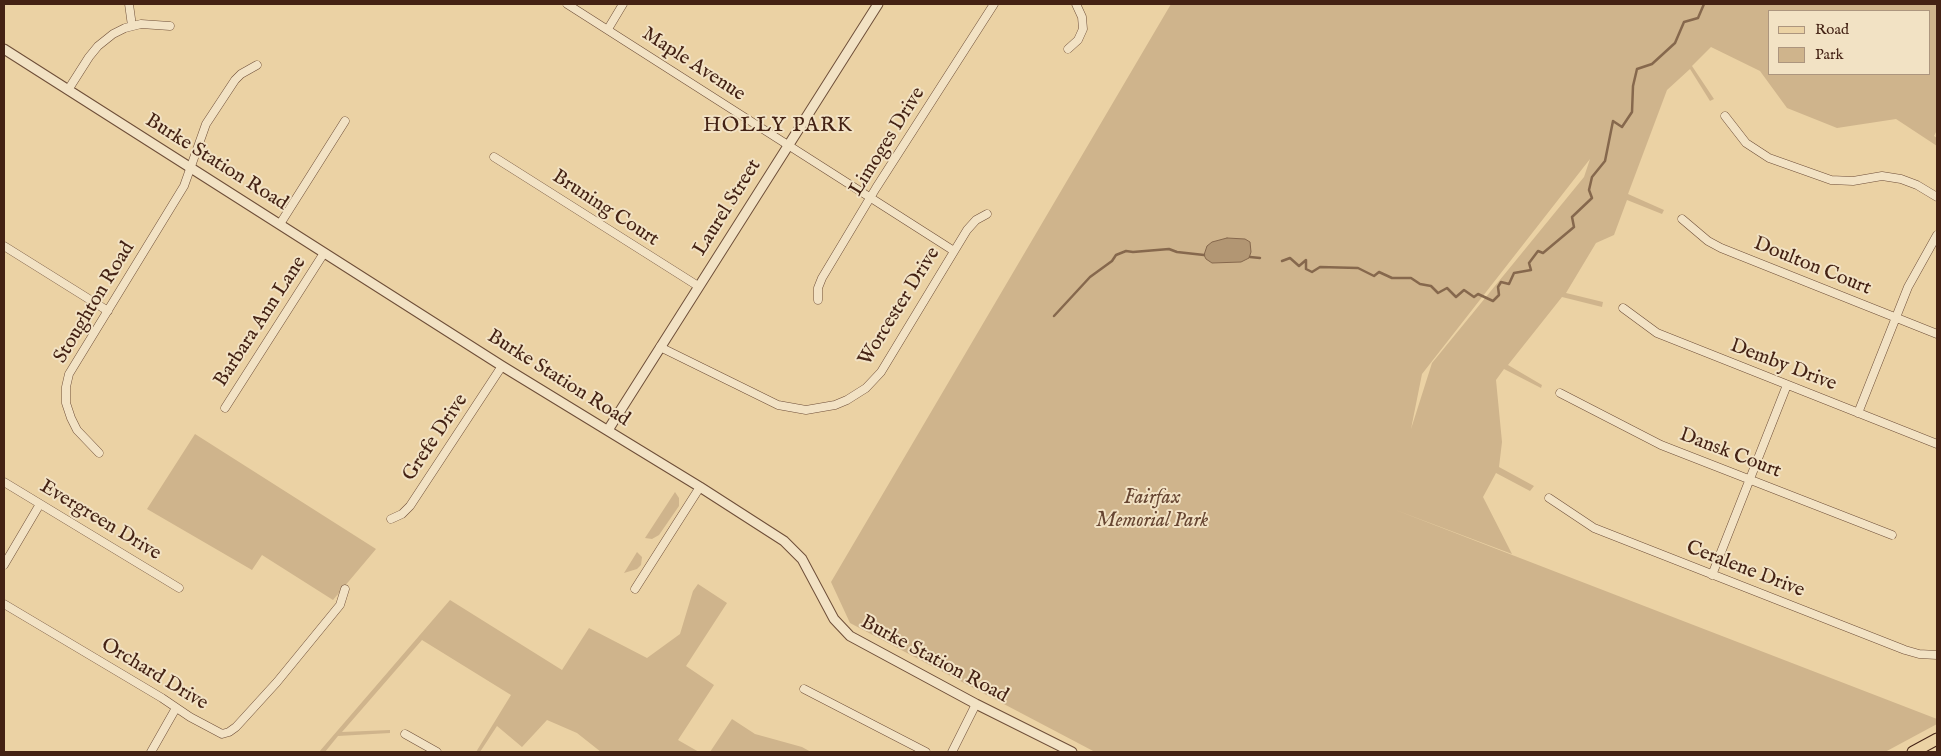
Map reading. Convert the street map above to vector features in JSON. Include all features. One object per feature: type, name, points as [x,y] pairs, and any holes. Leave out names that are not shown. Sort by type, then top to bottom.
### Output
[{"type":"main road","points":[[1913,752],[1937,739]]},
{"type":"street","points":[[129,4],[132,26]]},
{"type":"street","name":"Maple Avenue","points":[[567,4],[954,251]]},
{"type":"street","points":[[608,30],[624,4]]},
{"type":"street","name":"Laurel Street","points":[[608,430],[662,348],[698,286],[878,4]]},
{"type":"street","name":"Limoges Drive","points":[[818,300],[818,288],[822,278],[994,4]]},
{"type":"street","points":[[1068,49],[1078,40],[1083,29],[1082,17],[1076,4]]},
{"type":"street","points":[[68,90],[98,46],[113,34],[132,26],[149,24],[170,26]]},
{"type":"street","name":"Burke Station Road","points":[[4,49],[280,224],[324,254],[700,487],[789,545],[806,566],[834,619],[850,636],[976,704],[1072,752]]},
{"type":"street","name":"Stoughton Road","points":[[100,453],[77,430],[66,403],[66,387],[69,374],[184,186],[206,124],[235,80],[241,74],[257,65]]},
{"type":"street","points":[[1725,116],[1752,148],[1769,158],[1831,180],[1853,180],[1882,176],[1901,179],[1917,185],[1937,197]]},
{"type":"street","points":[[280,224],[345,121]]},
{"type":"street","name":"Bruning Court","points":[[494,157],[698,286]]},
{"type":"street","name":"Worcester Drive","points":[[662,348],[778,405],[806,410],[835,405],[866,388],[881,372],[967,230],[976,220],[987,214]]},
{"type":"street","name":"Doulton Court","points":[[1682,219],[1708,241],[1720,248],[1937,334]]},
{"type":"street","points":[[1858,413],[1912,278],[1937,235]]},
{"type":"street","points":[[4,246],[108,311]]},
{"type":"street","name":"Barbara Ann Lane","points":[[225,408],[324,254]]},
{"type":"street","name":"Demby Drive","points":[[1623,308],[1657,333],[1937,444]]},
{"type":"street","name":"Grefe Drive","points":[[391,519],[402,514],[410,506],[502,366]]},
{"type":"street","points":[[1712,575],[1787,385]]},
{"type":"street","name":"Dansk Court","points":[[1560,393],[1662,445],[1892,535]]},
{"type":"street","name":"Evergreen Drive","points":[[4,482],[179,588]]},
{"type":"street","points":[[635,589],[700,487]]},
{"type":"street","name":"Ceralene Drive","points":[[1549,498],[1594,528],[1905,650],[1919,654],[1937,655]]},
{"type":"street","points":[[4,564],[40,504]]},
{"type":"street","name":"Orchard Drive","points":[[4,604],[217,732],[226,733],[236,727],[277,682],[340,604],[345,589]]},
{"type":"street","points":[[804,689],[926,752]]},
{"type":"street","points":[[952,752],[976,704]]},
{"type":"street","points":[[151,752],[176,708]]},
{"type":"street","points":[[405,734],[437,752]]},
{"type":"green space","name":"Fairfax Memorial Park","points":[[1171,4],[1937,4],[1937,130],[1934,136],[1937,138],[1937,146],[1896,119],[1837,128],[1787,108],[1760,71],[1711,47],[1692,66],[1714,99],[1710,101],[1690,69],[1667,90],[1628,194],[1664,210],[1662,214],[1627,200],[1614,235],[1596,243],[1566,293],[1603,302],[1602,307],[1562,297],[1508,365],[1542,385],[1541,388],[1504,369],[1496,380],[1502,442],[1499,467],[1534,486],[1530,491],[1496,473],[1483,497],[1512,554],[1393,509],[1937,719],[1937,724],[1885,752],[1095,752],[850,623],[831,582]],"holes":[[[1590,159],[1584,177],[1432,363],[1411,429],[1422,374]]]},
{"type":"green space","points":[[195,434],[376,549],[333,600],[262,555],[252,570],[147,509]]},
{"type":"green space","points":[[675,492],[679,498],[679,506],[659,535],[652,539],[645,538]]},
{"type":"green space","points":[[637,552],[642,557],[641,565],[637,569],[624,573]]},
{"type":"green space","points":[[698,584],[727,603],[686,666],[714,685],[678,740],[699,752],[601,752],[577,733],[547,720],[522,747],[497,726],[480,752],[476,752],[511,695],[422,640],[342,732],[390,730],[390,733],[338,736],[325,752],[319,752],[450,600],[562,670],[589,628],[647,658],[680,634],[693,591]]},
{"type":"green space","points":[[732,719],[755,734],[802,747],[811,752],[710,752]]},
{"type":"shaded area","points":[[1227,238],[1245,239],[1250,242],[1251,252],[1249,258],[1241,262],[1212,263],[1206,259],[1204,255],[1207,246],[1212,242]]},
{"type":"waterway","points":[[1282,261],[1290,258],[1299,266],[1306,260],[1306,269],[1312,272],[1320,267],[1358,268],[1374,276],[1379,272],[1392,278],[1411,278],[1420,284],[1431,286],[1438,293],[1447,288],[1456,297],[1464,290],[1474,297],[1478,294],[1493,301],[1499,295],[1498,287],[1501,282],[1509,284],[1514,273],[1531,270],[1529,263],[1538,251],[1543,253],[1574,227],[1572,217],[1592,198],[1589,190],[1592,177],[1605,161],[1613,121],[1622,127],[1632,112],[1633,86],[1637,69],[1652,64],[1675,43],[1684,22],[1698,18],[1704,4]]},
{"type":"waterway","points":[[1054,316],[1090,277],[1112,261],[1116,255],[1126,251],[1169,249],[1177,252],[1204,255]]},
{"type":"waterway","points":[[1250,257],[1260,258]]},
{"type":"district","name":"HOLLY PARK","points":[[778,127]]}]
